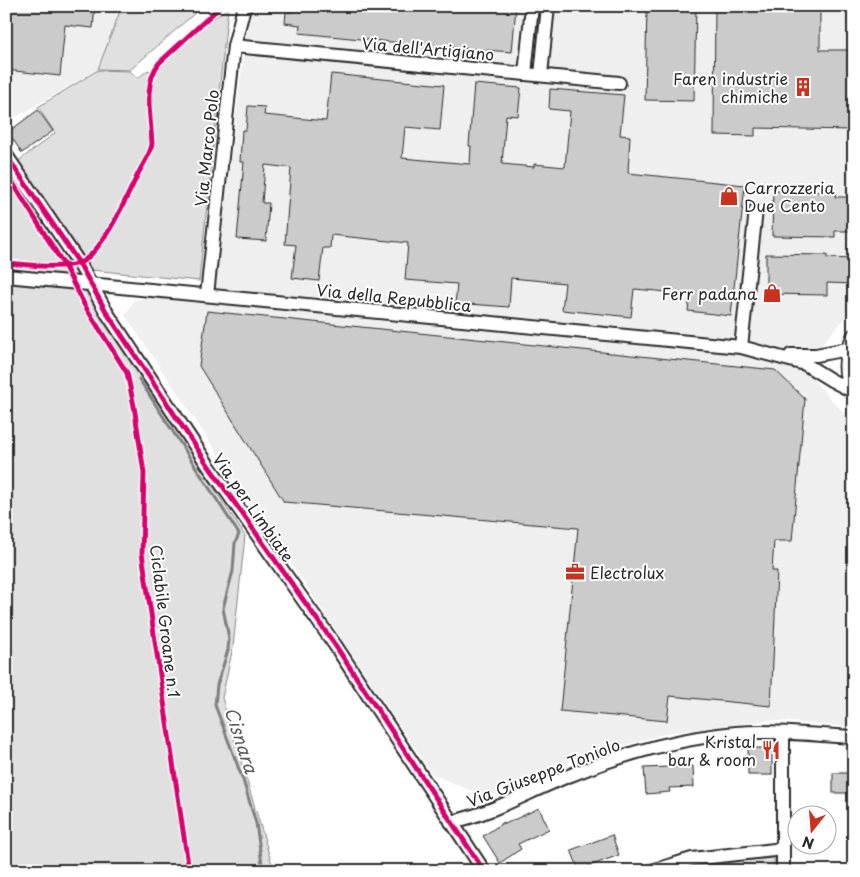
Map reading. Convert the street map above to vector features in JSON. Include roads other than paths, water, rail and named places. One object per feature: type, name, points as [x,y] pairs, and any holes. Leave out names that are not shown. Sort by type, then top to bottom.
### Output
[{"type":"street","name":"Via Marco Polo","points":[[207,295],[234,46],[243,10],[246,6]]},
{"type":"street","points":[[525,74],[532,6]]},
{"type":"street","points":[[541,75],[548,6]]},
{"type":"street","name":"Via dell'Artigiano","points":[[234,46],[619,83]]},
{"type":"street","name":"Via per Limbiate","points":[[6,155],[79,263],[107,313],[208,465],[335,645],[484,871]]},
{"type":"street","points":[[741,347],[756,210]]},
{"type":"street","name":"Via della Repubblica","points":[[6,276],[741,347],[805,364],[853,392]]},
{"type":"street","points":[[853,392],[846,378],[844,364],[847,349],[854,335]]},
{"type":"street","name":"Via della Repubblica","points":[[778,356],[816,355],[847,349]]},
{"type":"street","name":"Via Giuseppe Toniolo","points":[[451,822],[471,818],[570,775],[682,740],[738,733],[783,733],[854,737]]},
{"type":"street","points":[[783,733],[783,871]]},
{"type":"street","points":[[652,871],[692,859],[783,849]]},
{"type":"waterway","name":"Cisnara","points":[[139,379],[239,534],[235,543],[233,571],[223,608],[229,639],[228,650],[217,685],[215,705],[243,780],[256,823],[263,871]]},
{"type":"place","name":"Faren industrie chimiche","points":[[803,87]]},
{"type":"place","name":"Carrozzeria Due Cento","points":[[729,196]]},
{"type":"place","name":"Ferr padana","points":[[772,293]]},
{"type":"place","name":"Electrolux","points":[[575,572]]},
{"type":"place","name":"Kristal bar & room","points":[[771,750]]}]
